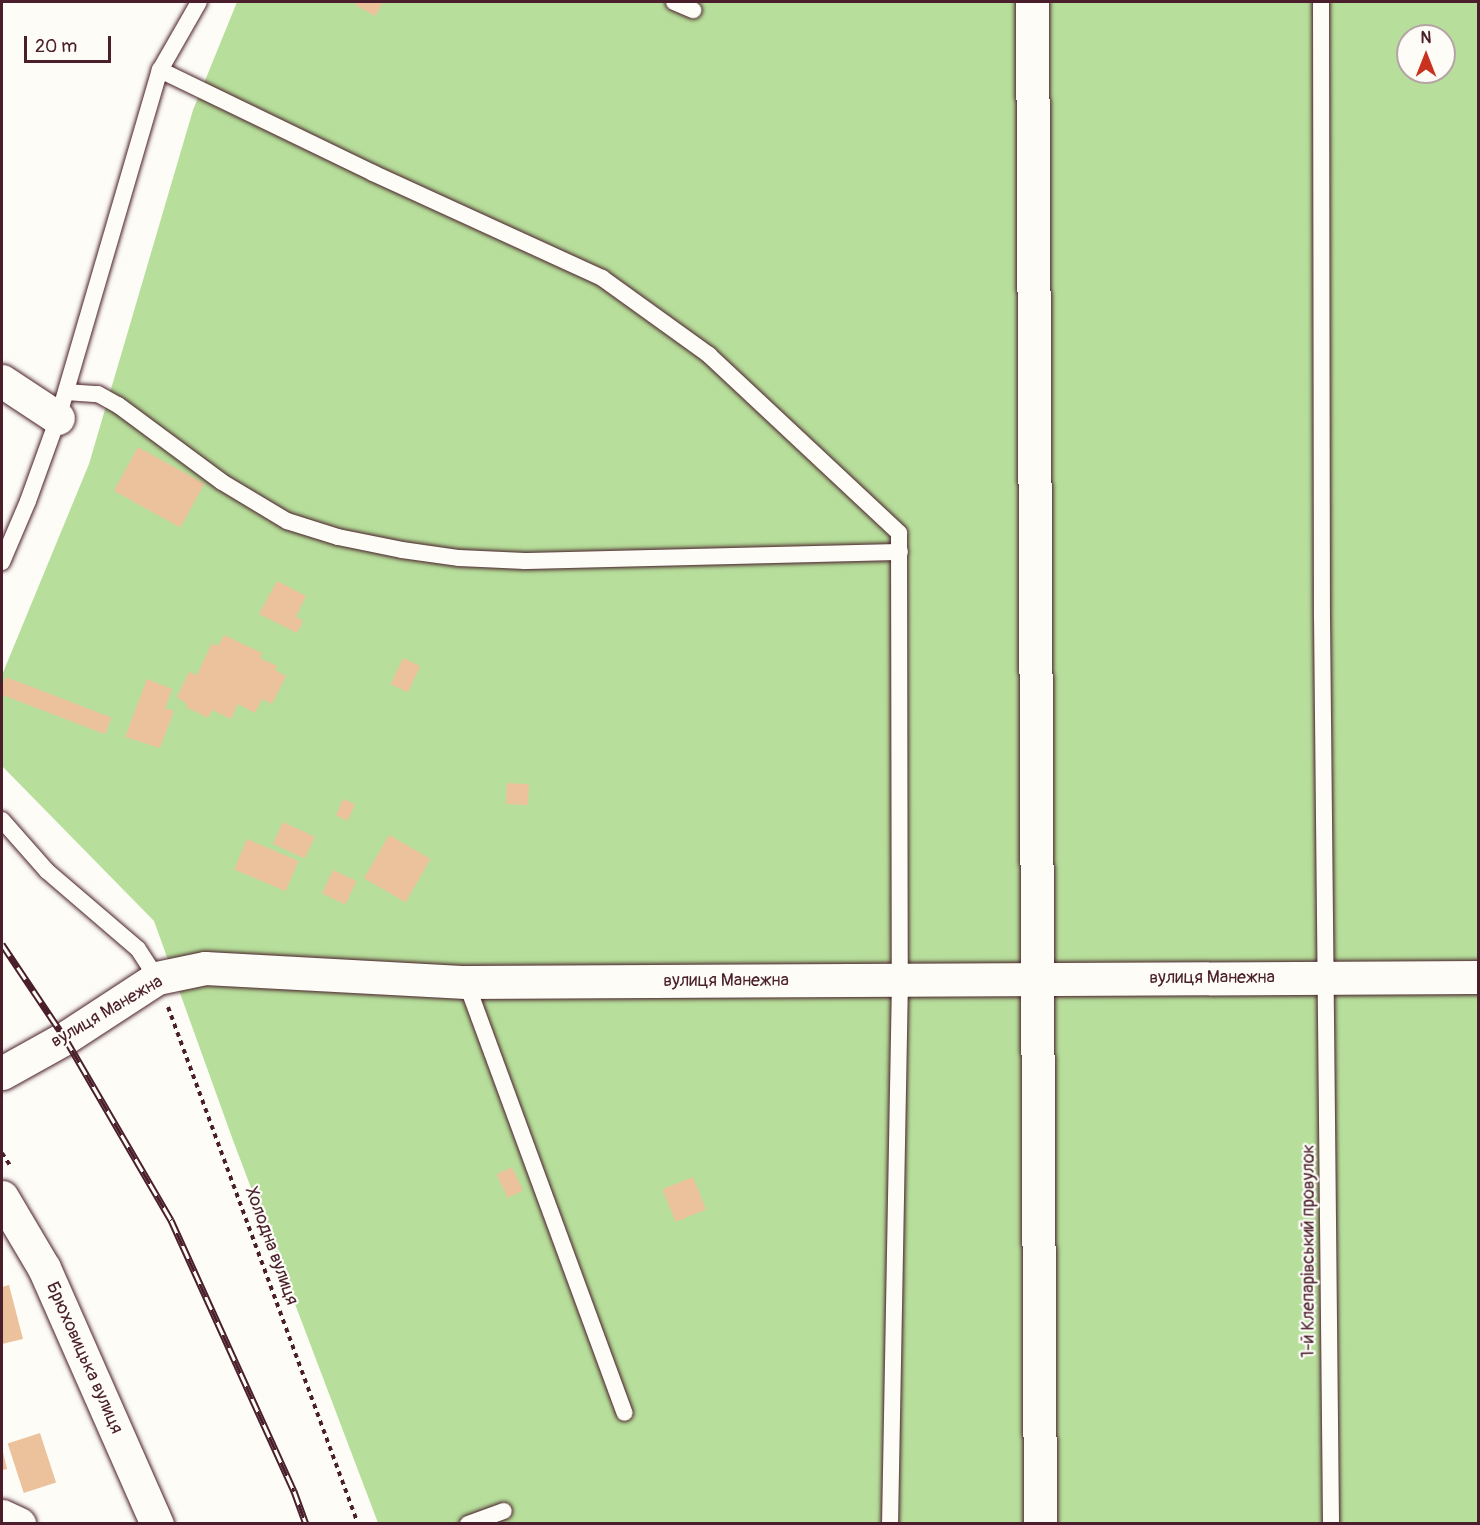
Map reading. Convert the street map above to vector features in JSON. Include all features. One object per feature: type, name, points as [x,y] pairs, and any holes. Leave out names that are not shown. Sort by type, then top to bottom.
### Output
[{"type":"street","points":[[1032,2],[1040,1524]]},
{"type":"street","points":[[2,381],[62,405]]},
{"type":"street","name":"вулиця Манежна","points":[[2,1073],[65,1038],[157,978],[205,968],[466,982],[1479,977]]},
{"type":"street","name":"Брюховицька вулиця","points":[[2,1197],[44,1268],[157,1524]]},
{"type":"street","points":[[2,1516],[19,1524]]},
{"type":"lane","points":[[2,562],[28,501],[62,405],[160,70],[199,2]]},
{"type":"lane","points":[[674,2],[693,10]]},
{"type":"lane","name":"1-й Клепарівський провулок","points":[[1322,2],[1322,617],[1331,1524]]},
{"type":"lane","points":[[160,70],[373,173],[602,278],[709,355],[900,533],[900,980],[890,1524]]},
{"type":"lane","points":[[62,405],[98,394],[118,405],[222,482],[286,521],[338,537],[402,550],[459,558],[525,561],[900,552]]},
{"type":"lane","points":[[2,820],[47,871],[138,949],[157,978]]},
{"type":"lane","points":[[466,982],[625,1413]]},
{"type":"lane","points":[[468,1524],[504,1510]]},
{"type":"path","name":"Холодна вулиця","points":[[157,978],[358,1524]]},
{"type":"green space","points":[[237,2],[1478,2],[1478,1523],[378,1523],[234,1143],[154,921],[2,766],[2,675],[89,464],[193,110]]},
{"type":"building","points":[[357,2],[383,2],[375,16],[355,5]]},
{"type":"building","points":[[138,447],[204,484],[180,528],[114,491]]},
{"type":"building","points":[[277,581],[306,596],[296,617],[303,621],[297,633],[259,614]]},
{"type":"building","points":[[224,635],[262,653],[260,658],[277,666],[275,670],[286,676],[272,704],[262,699],[255,713],[238,704],[231,719],[212,710],[208,718],[186,707],[187,704],[177,697],[189,672],[197,675],[212,643],[218,646]]},
{"type":"building","points":[[403,658],[420,666],[408,692],[391,684]]},
{"type":"building","points":[[6,677],[111,717],[105,734],[2,695]]},
{"type":"building","points":[[147,679],[172,689],[165,708],[174,711],[160,748],[125,737]]},
{"type":"building","points":[[507,783],[529,784],[528,805],[506,804]]},
{"type":"building","points":[[343,799],[355,804],[348,821],[336,816]]},
{"type":"building","points":[[283,822],[315,837],[305,859],[273,844]]},
{"type":"building","points":[[389,835],[431,859],[406,902],[364,878]]},
{"type":"building","points":[[247,839],[299,861],[286,891],[234,869]]},
{"type":"building","points":[[333,870],[357,881],[346,905],[322,894]]},
{"type":"building","points":[[512,1167],[523,1191],[508,1198],[497,1174]]},
{"type":"building","points":[[693,1177],[706,1209],[676,1222],[662,1189]]},
{"type":"building","points":[[9,1285],[23,1339],[2,1344],[2,1287]]},
{"type":"building","points":[[40,1433],[56,1482],[24,1493],[8,1444]]},
{"type":"building","points":[[2,1448],[7,1469],[2,1470]]},
{"type":"railway","points":[[2,944],[65,1038],[171,1220],[294,1491],[306,1524]]}]
